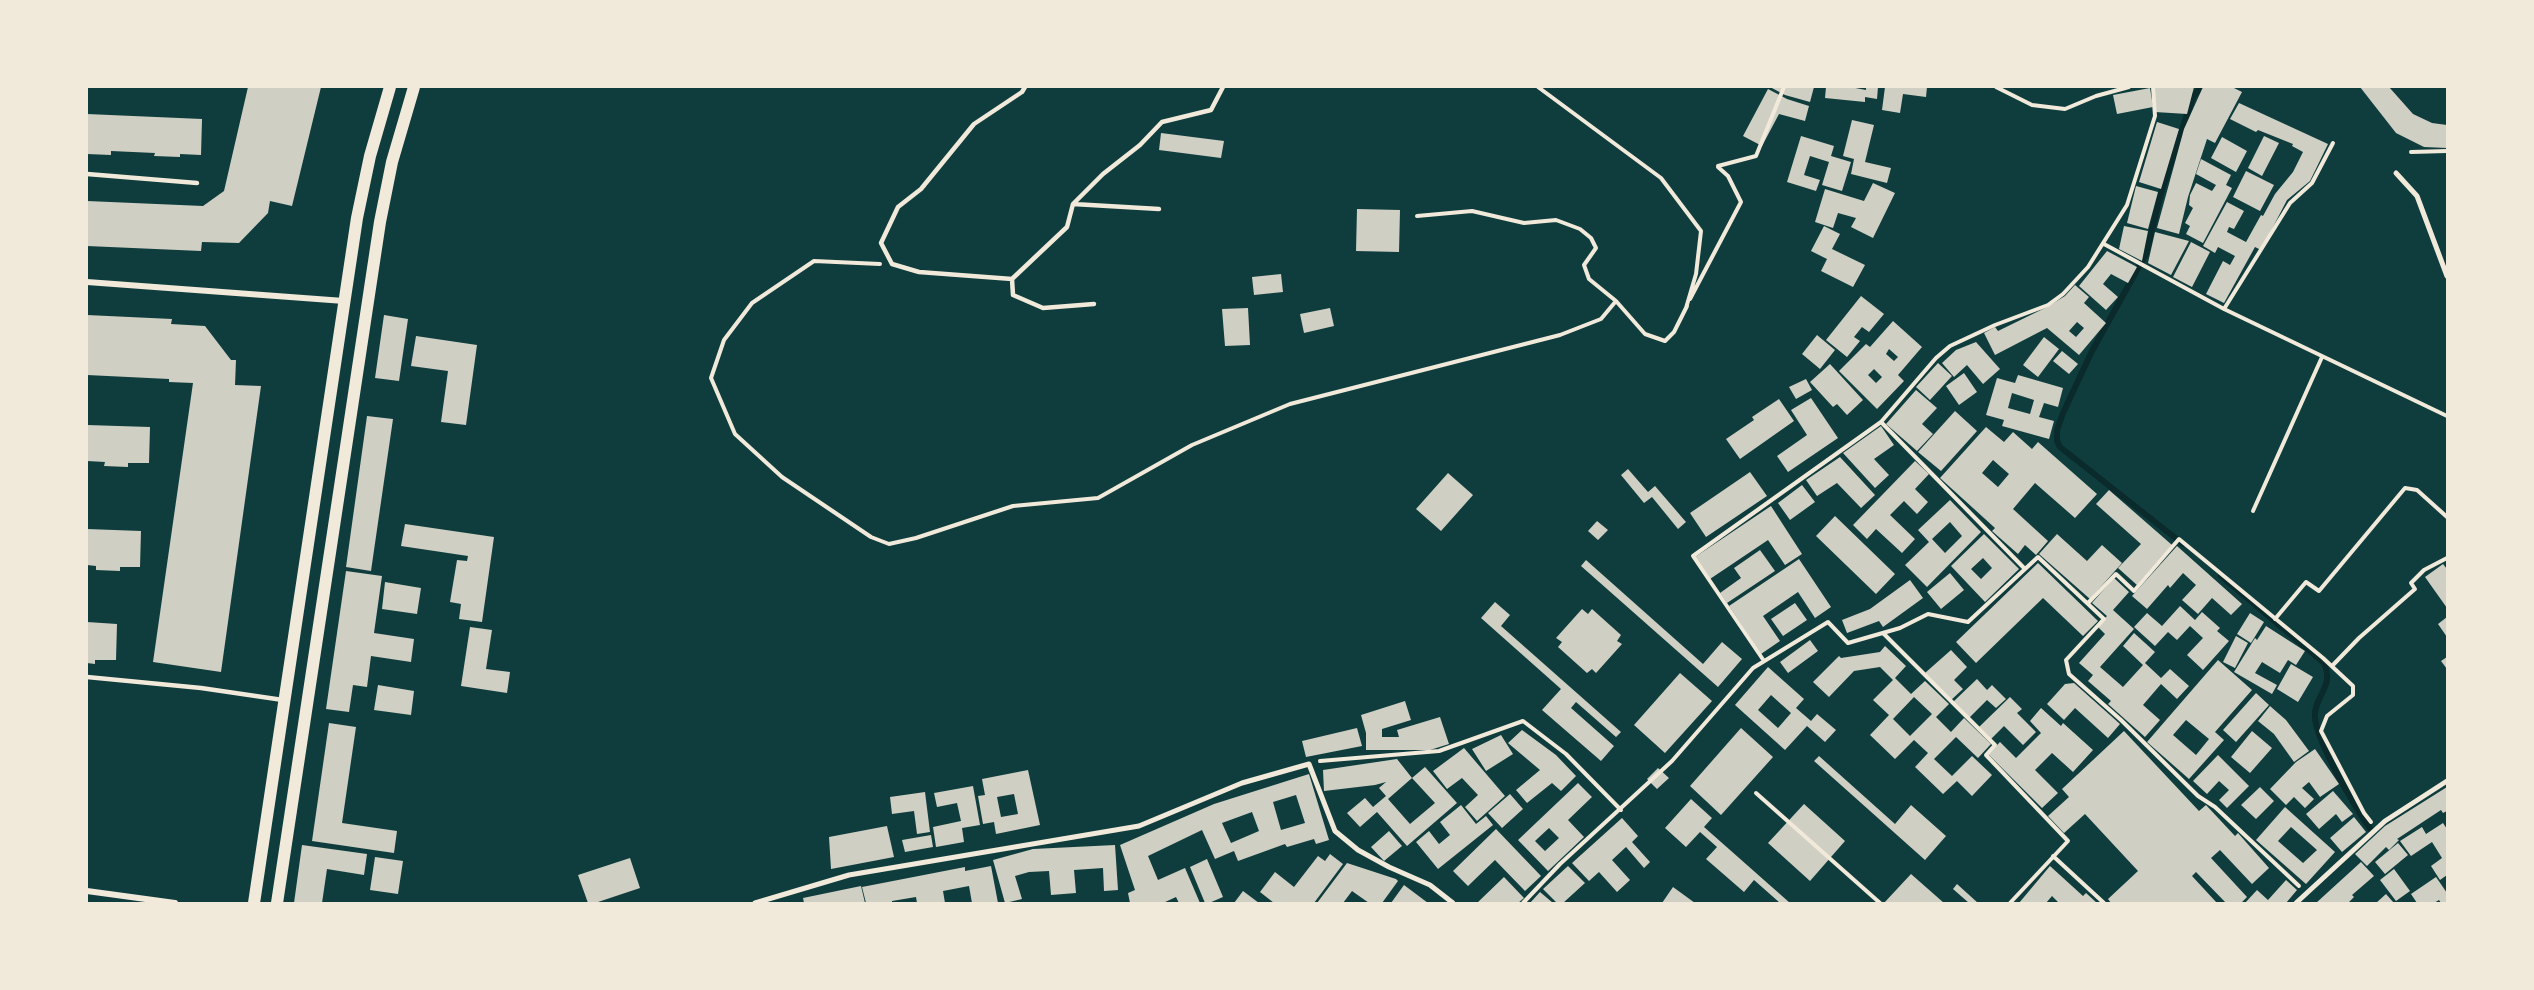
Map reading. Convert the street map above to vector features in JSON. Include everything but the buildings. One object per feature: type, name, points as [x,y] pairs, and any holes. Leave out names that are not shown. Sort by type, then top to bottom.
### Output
[{"type":"main road","points":[[254,903],[282,700],[357,218],[370,156],[390,87]]},
{"type":"main road","points":[[278,903],[380,222],[392,162],[414,87]]},
{"type":"street","points":[[2396,173],[2417,196],[2447,276]]},
{"type":"street","points":[[87,282],[344,301]]},
{"type":"street","points":[[755,903],[849,874],[1139,826],[1242,783],[1309,764],[1335,831],[1358,850],[1430,885],[1453,903]]},
{"type":"street","points":[[2296,903],[2376,828],[2447,781]]},
{"type":"street","points":[[87,891],[175,903]]},
{"type":"lane","points":[[1025,87],[1022,92],[974,124],[921,189],[898,207],[880,243],[892,264],[919,273],[1012,279],[1067,227],[1073,204],[1103,174],[1140,145],[1162,122],[1211,110],[1223,87]]},
{"type":"lane","points":[[87,174],[197,183]]},
{"type":"lane","points":[[1073,204],[1159,208]]},
{"type":"lane","points":[[1012,279],[1013,295],[1043,308],[1094,304]]},
{"type":"lane","points":[[87,677],[201,688],[282,700]]},
{"type":"path","points":[[1538,87],[1661,178],[1701,231],[1696,274],[1686,308]]},
{"type":"path","points":[[1417,216],[1472,211],[1524,223],[1556,220],[1580,229],[1591,238],[1596,248],[1584,265],[1589,279],[1616,301],[1645,334],[1665,341],[1674,332],[1741,202],[1728,176],[1718,167],[1756,156],[1784,87]]},
{"type":"path","points":[[1996,87],[2032,105],[2065,109],[2096,96],[2129,87]]},
{"type":"path","points":[[1764,661],[1693,556],[1881,422],[1936,358],[1950,346],[1995,325],[2048,305],[2063,294],[2088,267],[2127,205],[2155,116],[2153,87]]},
{"type":"path","points":[[2224,309],[2290,203],[2312,183],[2333,143]]},
{"type":"path","points":[[2411,152],[2447,151]]},
{"type":"path","points":[[2104,244],[2224,309],[2447,417]]},
{"type":"path","points":[[892,264],[814,261],[752,303],[724,340],[711,378],[735,434],[782,477],[871,537],[889,544],[916,538],[1013,506],[1098,498],[1192,445],[1290,404],[1560,335],[1601,319],[1616,301]]},
{"type":"path","points":[[2253,511],[2322,357]]},
{"type":"path","points":[[1881,422],[2025,569]]},
{"type":"path","points":[[2275,619],[2306,582],[2319,591],[2405,488],[2417,490],[2447,517]]},
{"type":"path","points":[[2088,603],[2116,574],[2134,591],[2179,539],[2353,686],[2354,695],[2327,716],[2321,731],[2364,813],[2376,828]]},
{"type":"path","points":[[1523,903],[1560,864],[1672,761],[1753,668],[1828,622],[1848,643],[1900,628],[1928,614],[1968,622],[2038,556],[2104,618],[2066,660],[2069,674],[2121,720],[2198,796],[2215,807],[2306,893]]},
{"type":"path","points":[[2332,666],[2359,638],[2415,589],[2411,583],[2424,570],[2447,558]]},
{"type":"path","points":[[1882,633],[1995,745],[1986,755],[2068,841],[2010,903]]},
{"type":"path","points":[[1309,764],[1324,760],[1439,751],[1523,721],[1566,754],[1621,810]]},
{"type":"path","points":[[1756,793],[1880,903]]},
{"type":"path","points":[[2053,856],[2104,903]]},
{"type":"waterway","points":[[2183,544],[2060,447],[2057,441],[2057,430],[2092,351],[2146,254],[2161,193],[2193,97],[2201,87]]},
{"type":"waterway","points":[[2221,576],[2324,663],[2327,679],[2316,709],[2317,727],[2337,774],[2371,830]]}]
